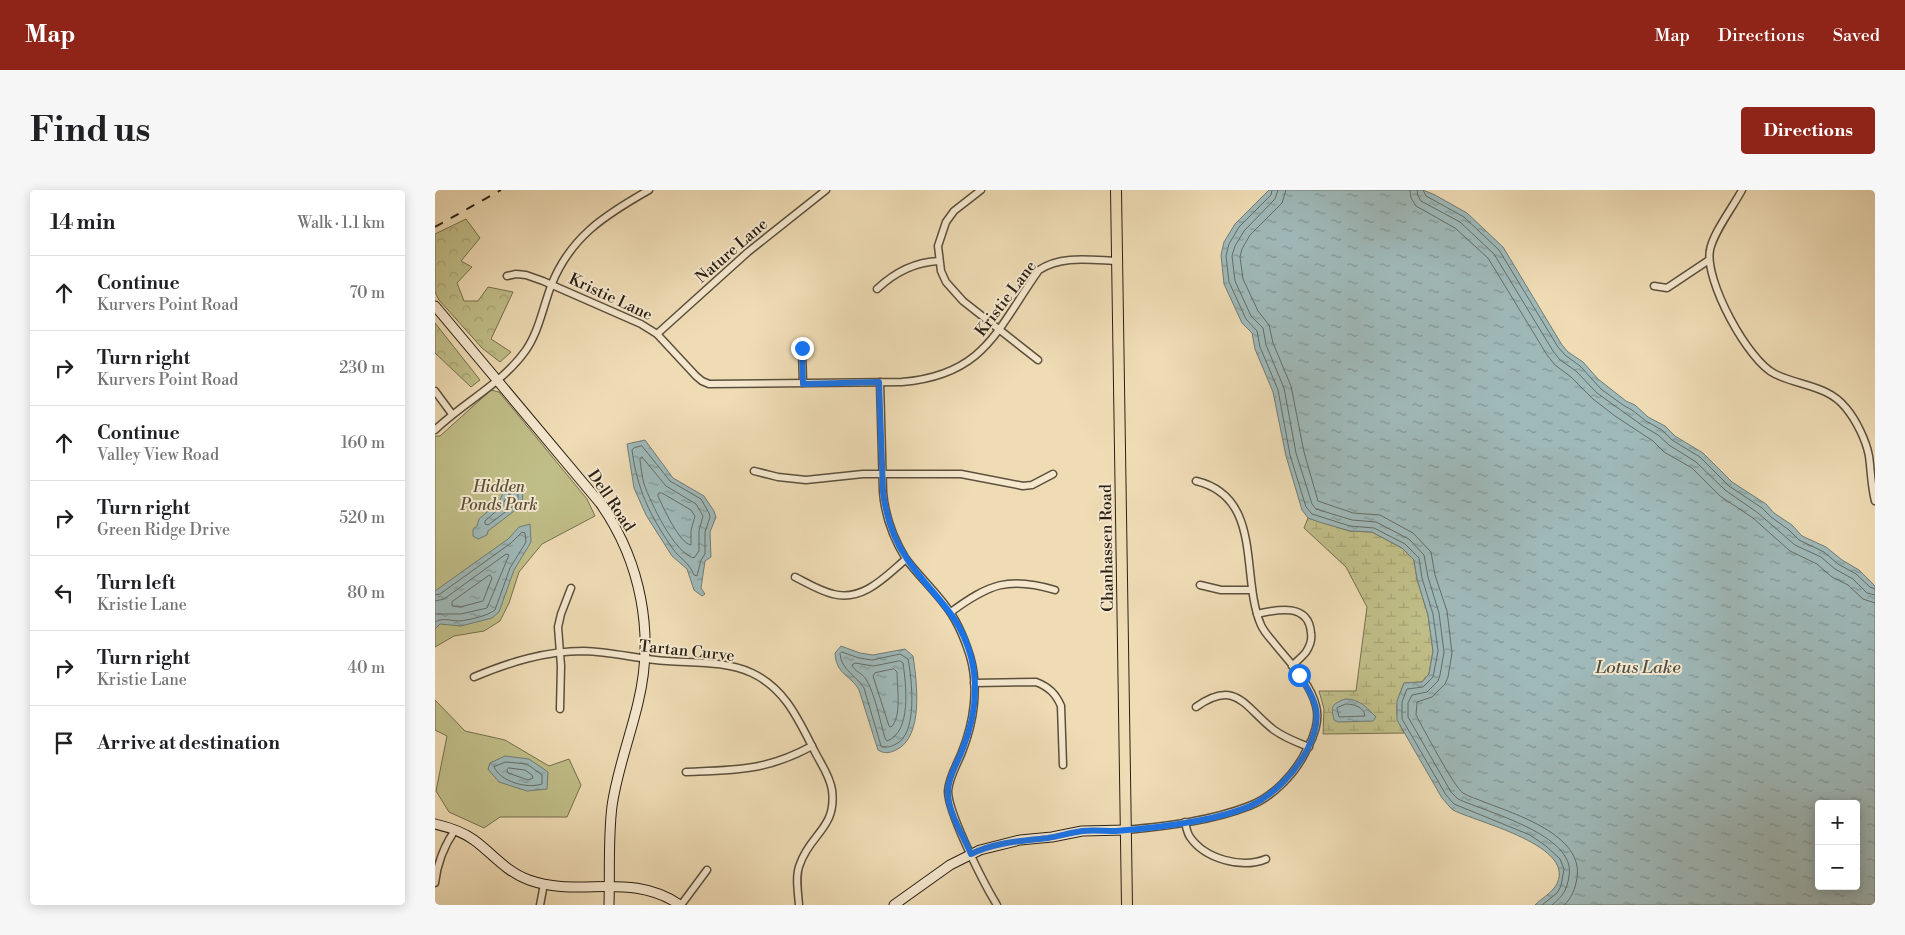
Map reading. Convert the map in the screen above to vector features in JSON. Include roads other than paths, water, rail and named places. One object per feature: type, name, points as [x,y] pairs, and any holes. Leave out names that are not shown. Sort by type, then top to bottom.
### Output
[{"type":"main road","name":"Chanhassen Road","points":[[1116,190],[1127,905]]},
{"type":"street","points":[[435,430],[452,414],[497,380],[527,348],[539,323],[552,284],[565,259],[591,228],[606,215],[649,190]]},
{"type":"street","name":"Nature Lane","points":[[657,334],[748,252],[826,190]]},
{"type":"street","points":[[981,190],[954,211],[946,222],[938,246],[939,261],[946,282],[953,292],[1038,360]]},
{"type":"street","points":[[1742,190],[1713,241],[1709,260],[1717,289],[1729,316],[1751,353],[1773,374],[1834,395],[1847,408],[1860,430],[1867,451],[1875,501]]},
{"type":"street","name":"Kristie Lane","points":[[507,276],[526,275],[624,315],[657,334],[701,381],[709,384],[803,384],[920,381],[954,369],[984,349],[1000,330],[1039,270],[1048,264],[1069,260],[1117,261]]},
{"type":"street","points":[[1655,286],[1667,288],[1709,260]]},
{"type":"street","points":[[877,289],[896,273],[907,267],[919,263],[939,261]]},
{"type":"street","name":"Dell Road","points":[[435,306],[589,488],[616,528],[633,566],[641,595],[645,633],[645,659],[639,701],[612,805],[609,905]]},
{"type":"street","points":[[802,348],[803,384]]},
{"type":"street","points":[[879,382],[882,473],[885,508],[889,523],[907,559],[951,612],[964,635],[971,657],[974,684],[973,714],[948,791],[952,811],[983,881],[997,905]]},
{"type":"street","points":[[435,391],[452,414]]},
{"type":"street","points":[[1867,451],[1875,450]]},
{"type":"street","points":[[754,471],[778,477],[806,480],[882,473],[961,474],[1023,486],[1032,485],[1053,474]]},
{"type":"street","points":[[894,905],[950,865],[980,850],[1020,840],[1052,837],[1082,831],[1126,830],[1185,822],[1226,813],[1250,806],[1290,776],[1315,734],[1317,708],[1312,693],[1262,627],[1252,590],[1249,553],[1241,521],[1231,502],[1222,492],[1210,485],[1196,482]]},
{"type":"street","points":[[795,578],[836,595],[858,594],[868,590],[907,559]]},
{"type":"street","points":[[951,612],[981,591],[996,585],[1027,583],[1055,590]]},
{"type":"street","points":[[1200,585],[1221,590],[1252,590]]},
{"type":"street","points":[[559,709],[561,680],[558,627],[571,588]]},
{"type":"street","points":[[1257,614],[1274,610],[1297,611],[1303,614],[1310,623],[1310,646],[1292,666]]},
{"type":"street","name":"Tartan Curve","points":[[474,677],[523,659],[559,652],[604,653],[645,659],[722,665],[753,674],[766,682],[789,703],[827,775],[833,800],[826,824],[802,857],[798,867],[799,905]]},
{"type":"street","points":[[974,684],[1036,682],[1052,691],[1061,706],[1063,765]]},
{"type":"street","points":[[1196,707],[1219,695],[1234,696],[1242,700],[1261,719],[1287,739],[1309,747]]},
{"type":"street","points":[[686,772],[757,768],[793,757],[812,746]]},
{"type":"street","points":[[1185,822],[1189,836],[1202,849],[1227,862],[1256,863],[1266,859]]},
{"type":"street","points":[[435,824],[472,838],[512,871],[528,880],[544,884],[610,886],[650,890],[670,898],[681,905],[707,870]]},
{"type":"street","points":[[435,883],[441,859],[455,830]]},
{"type":"street","points":[[540,905],[544,884]]},
{"type":"water","name":"Lotus Lake","points":[[1269,190],[1423,190],[1435,195],[1467,213],[1503,247],[1562,345],[1568,352],[1583,362],[1598,379],[1626,401],[1635,405],[1648,417],[1665,426],[1675,436],[1703,453],[1732,482],[1766,504],[1774,513],[1792,525],[1802,536],[1826,547],[1842,560],[1859,570],[1875,586],[1875,905],[1535,905],[1555,887],[1559,872],[1554,859],[1540,848],[1522,838],[1453,810],[1442,798],[1397,720],[1397,701],[1404,683],[1422,682],[1429,674],[1433,651],[1428,615],[1417,579],[1414,560],[1402,548],[1372,532],[1350,531],[1319,522],[1308,518],[1302,510],[1286,456],[1273,392],[1255,349],[1252,333],[1242,323],[1224,284],[1221,255],[1224,242],[1235,224]]},
{"type":"water","points":[[645,440],[673,478],[704,496],[714,511],[716,517],[710,532],[711,557],[705,561],[701,588],[705,594],[702,596],[694,590],[687,569],[672,556],[646,515],[634,488],[627,444]]},
{"type":"water","points":[[512,487],[523,490],[522,505],[488,531],[487,535],[478,539],[473,536],[473,529],[477,526],[479,519],[499,502],[503,493]]},
{"type":"water","points":[[530,524],[531,542],[514,570],[499,612],[492,618],[461,626],[440,624],[435,629],[435,591],[508,539],[519,527]]},
{"type":"water","points":[[841,646],[860,653],[873,655],[905,649],[913,656],[917,694],[915,721],[905,743],[896,750],[887,753],[878,750],[859,690],[838,666],[835,653]]},
{"type":"water","points":[[1345,699],[1359,702],[1376,717],[1373,721],[1338,722],[1334,720],[1333,706]]},
{"type":"water","points":[[505,756],[529,759],[548,772],[547,789],[527,791],[499,782],[488,769],[490,763]]},
{"type":"railway","points":[[435,227],[501,190]]},
{"type":"park label","name":"Hidden Ponds Park","points":[[499,495]]}]
